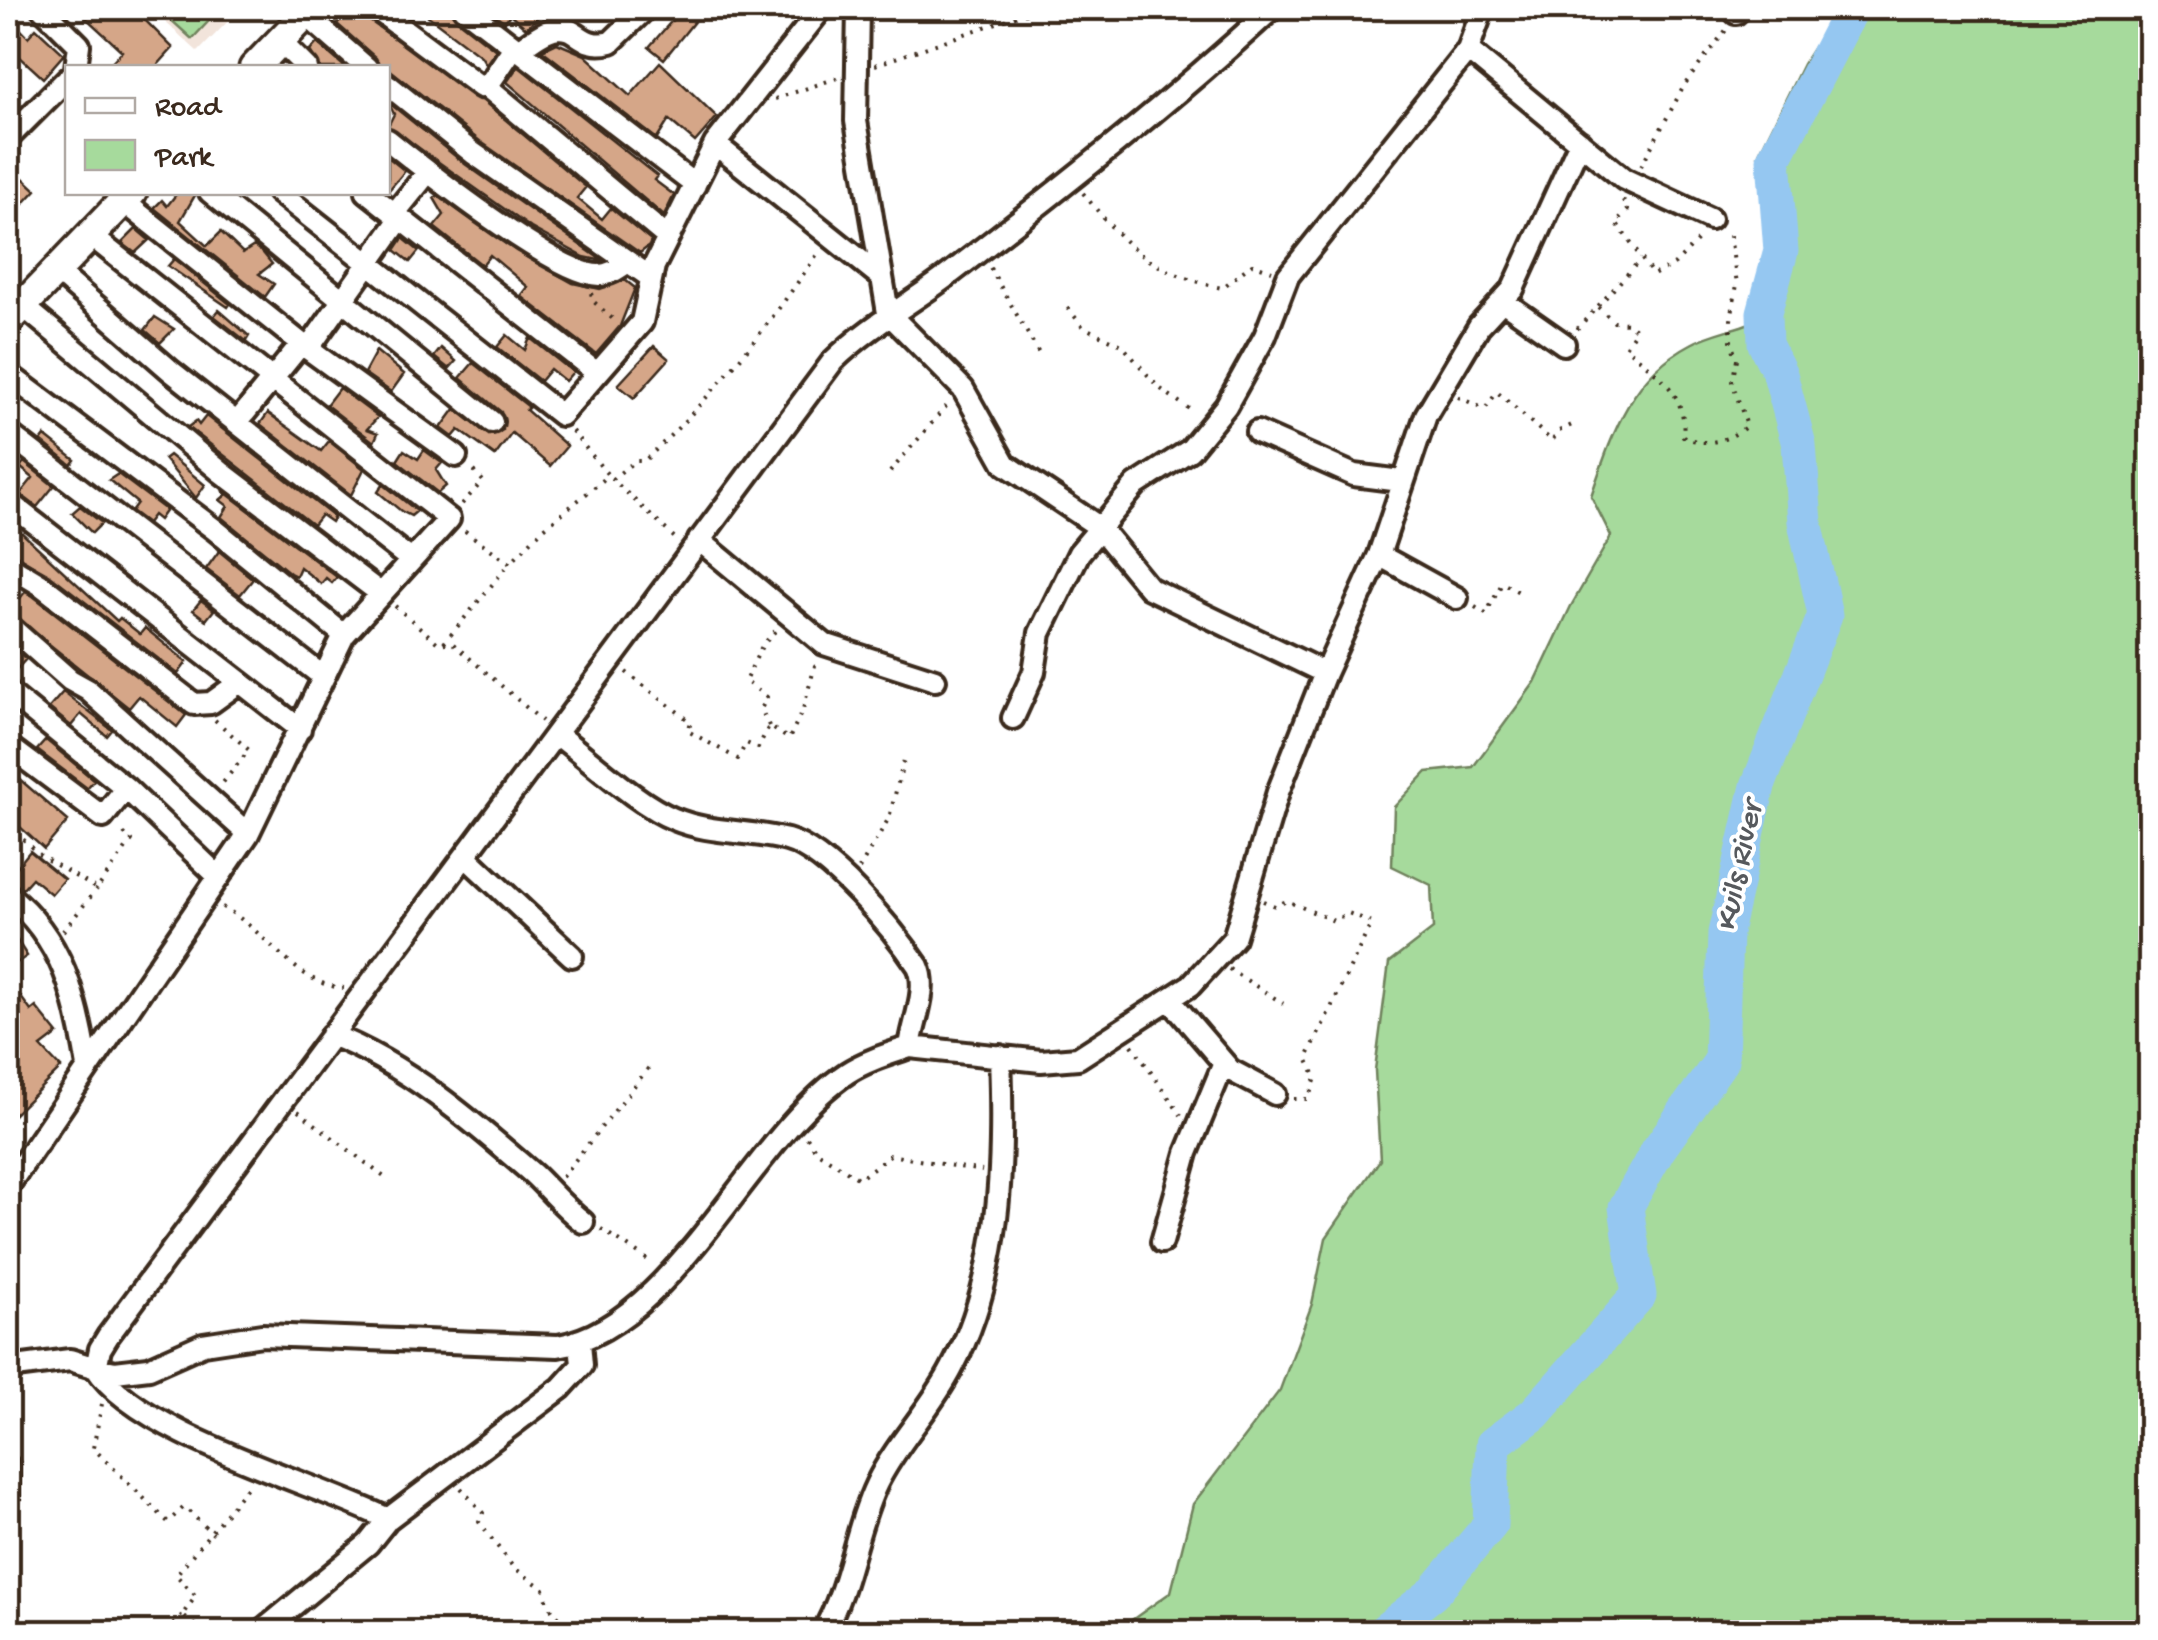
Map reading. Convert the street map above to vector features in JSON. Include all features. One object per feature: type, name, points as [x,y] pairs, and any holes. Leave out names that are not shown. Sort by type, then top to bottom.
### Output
[{"type":"main road","points":[[257,65],[308,11]]},
{"type":"main road","points":[[15,313],[127,197]]},
{"type":"street","points":[[42,8],[79,45],[76,65]]},
{"type":"street","points":[[376,8],[475,84],[486,86],[667,237]]},
{"type":"street","points":[[464,8],[695,185]]},
{"type":"street","points":[[486,86],[516,48],[542,25],[566,20],[602,44],[626,31],[646,8]]},
{"type":"street","points":[[282,195],[561,414],[637,330],[646,312],[650,277],[714,144],[822,8]]},
{"type":"street","points":[[858,8],[856,121],[888,313],[964,389],[1004,464],[1099,527],[1149,588],[1324,673]]},
{"type":"street","points":[[102,1377],[108,1336],[833,361],[888,313],[928,290],[977,253],[1218,61],[1273,8]]},
{"type":"street","points":[[1012,718],[1030,683],[1040,633],[1060,587],[1099,527],[1136,485],[1190,450],[1210,426],[1265,336],[1288,276],[1468,50],[1483,8]]},
{"type":"street","points":[[308,11],[364,65]]},
{"type":"street","points":[[280,40],[304,65]]},
{"type":"street","points":[[1468,50],[1633,184],[1710,219]]},
{"type":"street","points":[[8,138],[65,81]]},
{"type":"street","points":[[390,87],[473,153],[650,277]]},
{"type":"street","points":[[390,142],[514,234],[588,273],[606,274],[628,262]]},
{"type":"street","points":[[102,1377],[150,1368],[203,1344],[262,1335],[558,1346],[580,1342],[636,1306],[667,1275],[797,1120],[848,1072],[910,1047],[1000,1056],[1078,1058],[1170,1000],[1217,961],[1234,938],[1249,896],[1265,827],[1324,673],[1379,556],[1401,481],[1440,387],[1479,326],[1504,302],[1580,142]]},
{"type":"street","points":[[714,144],[880,276]]},
{"type":"street","points":[[239,420],[342,304],[428,172]]},
{"type":"street","points":[[214,195],[342,304],[492,422]]},
{"type":"street","points":[[370,195],[597,373]]},
{"type":"street","points":[[127,197],[305,347],[456,456]]},
{"type":"street","points":[[8,1186],[248,834],[344,634],[449,519],[90,235]]},
{"type":"street","points":[[56,271],[172,371],[239,420],[411,560]]},
{"type":"street","points":[[1504,302],[1564,344]]},
{"type":"street","points":[[15,313],[380,593]]},
{"type":"street","points":[[8,374],[214,529],[344,634]]},
{"type":"street","points":[[1258,432],[1354,476],[1401,481]]},
{"type":"street","points":[[8,433],[321,675]]},
{"type":"street","points":[[8,502],[300,729]]},
{"type":"street","points":[[695,546],[824,644],[935,680]]},
{"type":"street","points":[[1379,556],[1457,598]]},
{"type":"street","points":[[8,564],[200,706],[240,682]]},
{"type":"street","points":[[8,625],[70,680],[88,690],[248,834]]},
{"type":"street","points":[[8,692],[126,788],[219,877]]},
{"type":"street","points":[[556,734],[661,813],[698,827],[800,844],[847,885],[911,956],[923,976],[910,1047]]},
{"type":"street","points":[[10,753],[103,817],[126,788]]},
{"type":"street","points":[[465,856],[572,956]]},
{"type":"street","points":[[8,895],[54,942],[69,982],[88,1067]]},
{"type":"street","points":[[1170,1000],[1224,1064],[1244,1081],[1274,1094]]},
{"type":"street","points":[[331,1035],[371,1050],[431,1092],[582,1222]]},
{"type":"street","points":[[823,1632],[840,1598],[849,1558],[876,1484],[951,1371],[966,1340],[993,1239],[1000,1174],[1000,1056]]},
{"type":"street","points":[[1162,1242],[1193,1138],[1224,1064]]},
{"type":"street","points":[[262,1632],[368,1544],[388,1520],[562,1388],[582,1365],[580,1342]]},
{"type":"street","points":[[8,1368],[70,1360],[259,1468],[326,1496],[355,1502],[388,1520]]},
{"type":"street","points":[[8,1466],[8,1496]]},
{"type":"path","points":[[735,113],[1040,8]]},
{"type":"path","points":[[1598,306],[1614,322],[1628,322],[1636,330],[1625,347],[1680,400],[1685,415],[1683,436],[1694,442],[1715,442],[1747,426],[1732,382],[1737,360],[1731,343],[1736,270],[1730,235],[1718,230],[1710,219],[1699,240],[1675,264],[1652,276],[1616,222],[1628,210],[1623,199],[1665,116],[1737,10]]},
{"type":"path","points":[[1070,177],[1112,230],[1154,267],[1222,288],[1252,264],[1288,276]]},
{"type":"path","points":[[444,644],[544,528],[610,477],[636,461],[644,461],[713,391],[779,310],[829,236]]},
{"type":"path","points":[[977,253],[998,278],[1041,357]]},
{"type":"path","points":[[1564,344],[1641,259]]},
{"type":"path","points":[[588,273],[593,301],[612,321],[637,330]]},
{"type":"path","points":[[1068,308],[1083,327],[1122,345],[1158,387],[1210,426]]},
{"type":"path","points":[[1440,387],[1485,409],[1496,392],[1552,441],[1559,431],[1574,424]]},
{"type":"path","points":[[890,472],[964,389]]},
{"type":"path","points":[[561,414],[610,477],[695,546]]},
{"type":"path","points":[[456,456],[483,478],[449,519],[510,563]]},
{"type":"path","points":[[1457,598],[1486,614],[1502,583],[1519,592]]},
{"type":"path","points":[[380,593],[438,644],[451,642],[556,734]]},
{"type":"path","points":[[788,617],[762,646],[745,681],[768,698],[761,709],[769,726],[790,739],[810,674],[824,644]]},
{"type":"path","points":[[610,660],[691,722],[688,732],[730,757],[738,759],[746,744],[758,748],[769,726]]},
{"type":"path","points":[[200,706],[249,750],[208,800]]},
{"type":"path","points":[[847,885],[889,818],[905,756]]},
{"type":"path","points":[[54,942],[132,840],[103,817]]},
{"type":"path","points":[[8,826],[41,856],[97,888]]},
{"type":"path","points":[[1249,896],[1275,906],[1287,901],[1334,920],[1348,913],[1372,922],[1307,1058],[1316,1078],[1308,1099],[1274,1094]]},
{"type":"path","points":[[204,899],[244,918],[324,987],[345,988],[359,998]]},
{"type":"path","points":[[1217,961],[1284,1004]]},
{"type":"path","points":[[1119,1030],[1162,1084],[1193,1138]]},
{"type":"path","points":[[549,1191],[650,1066]]},
{"type":"path","points":[[282,1100],[384,1177]]},
{"type":"path","points":[[797,1120],[816,1152],[859,1179],[890,1155],[1000,1174]]},
{"type":"path","points":[[582,1222],[629,1243],[667,1275]]},
{"type":"path","points":[[102,1377],[93,1448],[168,1522],[184,1507],[212,1534]]},
{"type":"path","points":[[166,1632],[196,1596],[176,1575],[204,1538],[212,1534],[259,1468]]},
{"type":"path","points":[[448,1474],[483,1513],[478,1522],[514,1568],[544,1590],[549,1609],[565,1624],[588,1632]]},
{"type":"path","points":[[182,1615],[203,1632]]},
{"type":"shaded area","points":[[150,8],[241,8],[198,52]]},
{"type":"green space","points":[[158,8],[221,8],[192,39]]},
{"type":"green space","points":[[1839,8],[2150,8],[2150,1632],[1115,1632],[1171,1592],[1193,1504],[1280,1390],[1312,1304],[1326,1238],[1380,1160],[1375,1070],[1389,963],[1433,929],[1431,885],[1392,866],[1394,807],[1427,772],[1473,767],[1535,682],[1571,606],[1611,536],[1591,496],[1616,430],[1638,390],[1670,357],[1691,344],[1750,323],[1768,239],[1767,201],[1758,155],[1803,64]]},
{"type":"building","points":[[96,8],[133,8],[173,48],[158,65],[109,65],[122,51],[86,18]]},
{"type":"building","points":[[350,8],[361,8],[367,19],[482,100],[586,187],[577,198],[602,219],[611,208],[651,241],[649,246],[640,253],[481,142],[390,70],[390,65],[379,65],[376,58],[337,24]]},
{"type":"building","points":[[397,8],[449,8],[456,19],[496,50],[486,64],[481,56],[419,9],[410,17]]},
{"type":"building","points":[[548,8],[526,28],[510,14],[505,22],[490,11]]},
{"type":"building","points":[[683,8],[705,8],[664,59],[649,47]]},
{"type":"building","points":[[8,16],[28,37],[36,28],[64,54],[43,78],[8,46]]},
{"type":"building","points":[[317,43],[343,65],[318,65],[310,51]]},
{"type":"building","points":[[557,43],[585,55],[630,96],[660,62],[717,117],[695,142],[669,120],[657,139],[542,50]]},
{"type":"building","points":[[518,66],[657,176],[654,180],[674,195],[664,216],[507,82]]},
{"type":"building","points":[[390,104],[465,164],[603,261],[584,257],[531,228],[390,127],[394,114]]},
{"type":"building","points":[[390,159],[405,171],[390,189]]},
{"type":"building","points":[[8,164],[36,190],[8,220]]},
{"type":"building","points":[[176,195],[195,195],[180,221],[207,246],[221,232],[243,253],[254,246],[263,253],[272,264],[259,274],[274,284],[265,297],[154,208],[162,200],[167,206]]},
{"type":"building","points":[[438,196],[516,251],[573,283],[600,289],[625,280],[635,288],[620,326],[596,354],[521,296],[528,287],[490,255],[482,265],[434,227],[444,215],[434,198]]},
{"type":"building","points":[[136,229],[149,240],[135,253],[122,243]]},
{"type":"building","points":[[403,238],[419,251],[410,262],[395,250]]},
{"type":"building","points":[[174,259],[230,304],[228,307],[168,266]]},
{"type":"building","points":[[219,310],[249,336],[246,341],[214,316]]},
{"type":"building","points":[[155,317],[174,329],[160,343],[145,330]]},
{"type":"building","points":[[507,335],[525,350],[530,338],[573,372],[565,381],[550,369],[540,381],[497,347]]},
{"type":"building","points":[[654,346],[669,359],[634,398],[618,385]]},
{"type":"building","points":[[441,348],[456,361],[449,369],[434,357]]},
{"type":"building","points":[[376,351],[404,374],[391,392],[364,373]]},
{"type":"building","points":[[473,363],[529,407],[526,410],[567,446],[550,466],[512,433],[495,456],[459,430],[453,437],[441,428],[455,409],[489,435],[503,430],[501,412],[460,378]]},
{"type":"building","points":[[339,388],[378,417],[367,429],[378,433],[374,442],[326,405]]},
{"type":"building","points":[[268,413],[321,451],[329,441],[364,469],[351,495],[260,424]]},
{"type":"building","points":[[206,416],[334,517],[331,522],[321,515],[313,525],[188,427],[196,421],[199,425]]},
{"type":"building","points":[[45,436],[75,460],[71,465],[41,441]]},
{"type":"building","points":[[404,450],[418,459],[424,450],[442,463],[436,470],[446,486],[438,493],[397,461]]},
{"type":"building","points":[[169,455],[205,485],[196,498],[164,459]]},
{"type":"building","points":[[24,462],[54,486],[37,507],[20,494],[33,478],[20,467]]},
{"type":"building","points":[[118,474],[166,510],[159,520],[153,515],[147,523],[131,511],[137,503],[109,480]]},
{"type":"building","points":[[383,484],[417,511],[411,516],[401,511],[378,492]]},
{"type":"building","points":[[222,490],[337,577],[332,583],[326,578],[321,584],[300,567],[296,576],[290,573],[221,517],[228,506],[220,500],[226,495]]},
{"type":"building","points":[[80,506],[102,523],[92,533],[72,513]]},
{"type":"building","points":[[21,532],[117,621],[120,618],[140,634],[145,628],[187,662],[178,674],[49,574],[8,551]]},
{"type":"building","points":[[219,551],[253,579],[240,595],[206,569]]},
{"type":"building","points":[[25,592],[186,715],[177,727],[139,696],[129,708],[9,612]]},
{"type":"building","points":[[201,600],[214,610],[206,620],[193,610]]},
{"type":"building","points":[[8,643],[26,659],[8,679]]},
{"type":"building","points":[[63,692],[112,730],[107,736],[81,714],[71,726],[49,708]]},
{"type":"building","points":[[46,740],[94,780],[87,788],[37,750]]},
{"type":"building","points":[[17,777],[68,821],[44,849],[8,816],[8,787]]},
{"type":"building","points":[[30,851],[64,879],[51,894],[32,878],[22,889],[8,878]]},
{"type":"building","points":[[8,926],[27,956],[8,969]]},
{"type":"building","points":[[8,979],[31,1011],[36,1007],[58,1034],[41,1047],[61,1068],[8,1120],[8,1076],[18,1069],[8,1060],[20,1048],[8,1029]]},
{"type":"waterway","name":"Kuils River","points":[[1383,1632],[1432,1594],[1490,1525],[1493,1444],[1534,1414],[1639,1295],[1626,1207],[1658,1150],[1721,1061],[1725,933],[1758,786],[1825,615],[1805,522],[1799,445],[1780,374],[1765,344],[1764,313],[1781,251],[1774,159],[1852,8]]}]
